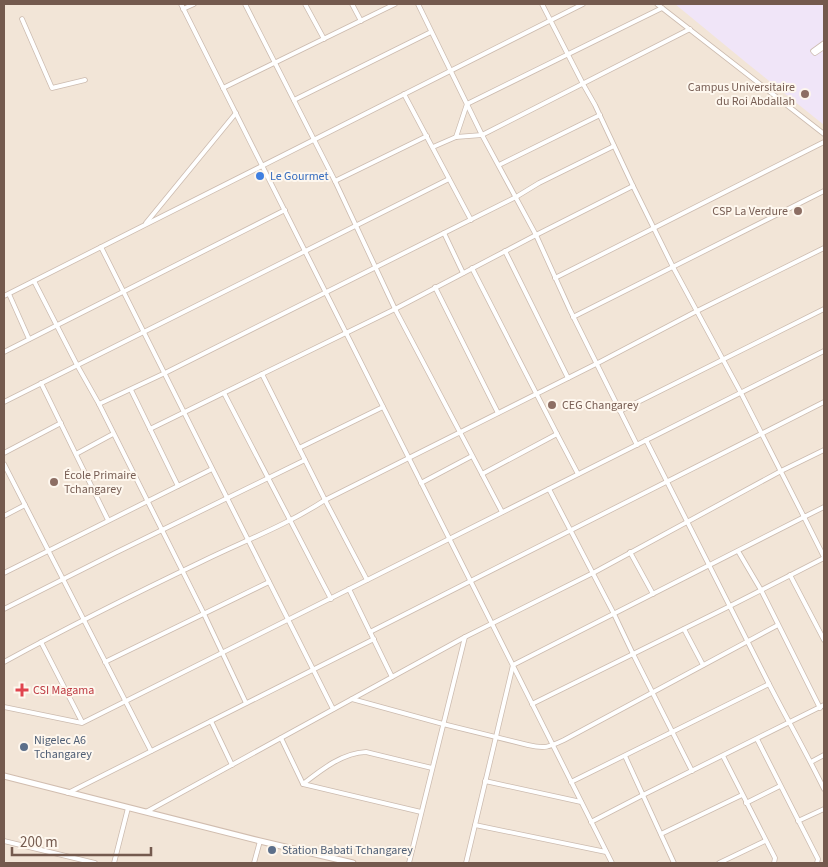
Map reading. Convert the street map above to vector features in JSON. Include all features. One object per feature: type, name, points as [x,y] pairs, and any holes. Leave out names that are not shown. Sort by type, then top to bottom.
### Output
[{"type":"main road","points":[[4,776],[353,863]]},
{"type":"street","points":[[180,4],[612,863]]},
{"type":"street","points":[[183,9],[194,4]]},
{"type":"street","points":[[245,4],[335,181],[395,309],[502,512]]},
{"type":"street","points":[[305,4],[324,39]]},
{"type":"street","points":[[352,4],[361,21]]},
{"type":"street","points":[[223,88],[395,4]]},
{"type":"street","points":[[418,4],[482,135],[536,235],[573,317],[637,445]]},
{"type":"street","points":[[532,704],[824,557],[741,393],[696,311],[633,186],[600,115],[542,4]]},
{"type":"street","points":[[4,296],[583,4]]},
{"type":"street","points":[[657,4],[824,134]]},
{"type":"street","points":[[456,137],[467,104],[662,8]]},
{"type":"street","points":[[22,19],[52,88],[86,80]]},
{"type":"street","points":[[433,148],[456,137],[482,135],[690,29]]},
{"type":"street","points":[[294,100],[431,32]]},
{"type":"street","points":[[824,43],[813,51],[815,53],[824,47]]},
{"type":"street","points":[[404,94],[471,220]]},
{"type":"street","points":[[144,225],[236,113]]},
{"type":"street","points":[[499,165],[600,115]]},
{"type":"street","points":[[335,181],[427,136]]},
{"type":"street","points":[[555,278],[824,142]]},
{"type":"street","points":[[99,404],[131,390],[376,268],[614,146]]},
{"type":"street","points":[[4,402],[449,179]]},
{"type":"street","points":[[150,430],[395,309],[633,186]]},
{"type":"street","points":[[573,317],[824,191]]},
{"type":"street","points":[[4,352],[284,210]]},
{"type":"street","points":[[444,233],[463,273]]},
{"type":"street","points":[[101,247],[333,709]]},
{"type":"street","points":[[4,662],[182,571],[290,521],[325,500],[408,457],[824,248]]},
{"type":"street","points":[[505,251],[568,378]]},
{"type":"street","points":[[472,268],[578,474]]},
{"type":"street","points":[[34,281],[99,404],[204,614],[246,703]]},
{"type":"street","points":[[435,287],[498,413]]},
{"type":"street","points":[[9,294],[30,339]]},
{"type":"street","points":[[620,410],[824,309]]},
{"type":"street","points":[[4,707],[82,722],[824,351]]},
{"type":"street","points":[[262,374],[367,580]]},
{"type":"street","points":[[41,383],[108,520]]},
{"type":"street","points":[[131,390],[178,486]]},
{"type":"street","points":[[224,393],[331,598]]},
{"type":"street","points":[[370,632],[824,402]]},
{"type":"street","points":[[299,448],[383,407]]},
{"type":"street","points":[[4,453],[61,424]]},
{"type":"street","points":[[76,454],[113,434]]},
{"type":"street","points":[[482,474],[557,434]]},
{"type":"street","points":[[646,440],[824,789]]},
{"type":"street","points":[[146,812],[465,637],[592,573],[824,450]]},
{"type":"street","points":[[422,483],[472,456]]},
{"type":"street","points":[[4,610],[306,460]]},
{"type":"street","points":[[4,464],[151,751]]},
{"type":"street","points":[[4,566],[5,572],[212,469]]},
{"type":"street","points":[[549,489],[692,771]]},
{"type":"street","points":[[4,516],[25,505]]},
{"type":"street","points":[[466,863],[513,665],[824,507]]},
{"type":"street","points":[[591,822],[822,707],[738,550]]},
{"type":"street","points":[[630,552],[653,594]]},
{"type":"street","points":[[790,575],[824,640]]},
{"type":"street","points":[[105,662],[269,582]]},
{"type":"street","points":[[349,589],[392,677]]},
{"type":"street","points":[[352,699],[540,748],[553,745],[778,625]]},
{"type":"street","points":[[684,629],[703,665]]},
{"type":"street","points":[[408,863],[465,637]]},
{"type":"street","points":[[68,792],[374,639]]},
{"type":"street","points":[[41,642],[82,722]]},
{"type":"street","points":[[571,782],[769,684]]},
{"type":"street","points":[[211,721],[232,765]]},
{"type":"street","points":[[281,738],[303,784]]},
{"type":"street","points":[[757,739],[818,859],[817,863]]},
{"type":"street","points":[[303,784],[331,764],[357,752],[366,752],[432,768]]},
{"type":"street","points":[[811,762],[824,755]]},
{"type":"street","points":[[625,756],[674,863]]},
{"type":"street","points":[[723,756],[775,858],[774,863]]},
{"type":"street","points":[[485,781],[581,802]]},
{"type":"street","points":[[303,784],[421,812]]},
{"type":"street","points":[[746,803],[780,786]]},
{"type":"street","points":[[661,834],[742,795]]},
{"type":"street","points":[[114,863],[128,808]]},
{"type":"street","points":[[798,821],[824,809]]},
{"type":"street","points":[[475,825],[606,852]]},
{"type":"street","points":[[254,863],[260,841]]},
{"type":"street","points":[[719,863],[765,841]]},
{"type":"street","points":[[4,842],[95,863]]},
{"type":"shaded area","points":[[4,4],[824,4],[824,863],[4,863]]},
{"type":"shaded area","name":"Campus Universitaire du Roi Abdallah","points":[[675,4],[824,4],[824,125],[748,64]]},
{"type":"place","name":"Campus Universitaire du Roi Abdallah","points":[[805,94]]},
{"type":"place","name":"Le Gourmet","points":[[260,176]]},
{"type":"place","name":"CSP La Verdure","points":[[798,211]]},
{"type":"place","name":"CEG Changarey","points":[[552,405]]},
{"type":"place","name":"École Primaire Tchangarey","points":[[54,482]]},
{"type":"place","name":"CSI Magama","points":[[22,690]]},
{"type":"place","name":"Nigelec A6 Tchangarey","points":[[24,747]]},
{"type":"place","name":"Station Babati Tchangarey","points":[[272,850]]}]
